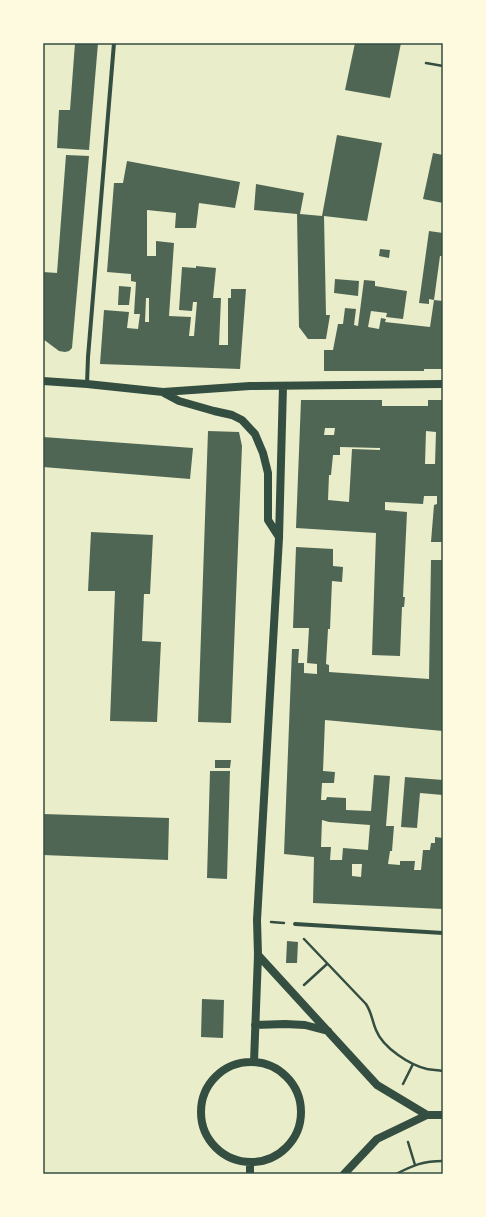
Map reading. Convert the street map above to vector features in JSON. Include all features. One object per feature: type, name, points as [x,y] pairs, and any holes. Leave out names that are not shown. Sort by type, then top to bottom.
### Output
[{"type":"main road","points":[[43,381],[163,392],[250,386],[443,384]]},
{"type":"main road","points":[[254,1062],[258,955],[257,920],[279,538],[283,386]]},
{"type":"main road","points":[[163,392],[180,401],[232,415],[242,420],[255,434],[263,453],[268,474],[268,520],[279,538]]},
{"type":"main road","points":[[258,955],[377,1085],[427,1115],[443,1116]]},
{"type":"main road","points":[[255,1025],[305,1025],[328,1031]]},
{"type":"main road","points":[[254,1062],[271,1066],[286,1075],[296,1089],[302,1106],[301,1123],[294,1140],[282,1153],[267,1161],[250,1163],[234,1160],[220,1152],[209,1140],[202,1126],[201,1110],[204,1094],[212,1080],[224,1070],[238,1063],[254,1062]]},
{"type":"main road","points":[[344,1174],[377,1139],[427,1115]]},
{"type":"main road","points":[[250,1163],[250,1174]]},
{"type":"street","points":[[87,384],[114,43]]},
{"type":"street","points":[[295,924],[443,933]]},
{"type":"path","points":[[426,63],[443,66]]},
{"type":"path","points":[[257,920],[295,924]]},
{"type":"path","points":[[304,939],[366,1004],[379,1036],[389,1047],[413,1064],[427,1069],[443,1071]]},
{"type":"path","points":[[302,986],[327,964]]},
{"type":"path","points":[[403,1084],[413,1064]]},
{"type":"path","points":[[408,1142],[415,1165]]},
{"type":"path","points":[[396,1174],[425,1162],[443,1161]]},
{"type":"building","points":[[75,43],[98,43],[89,150],[57,148],[59,110],[70,110]]},
{"type":"building","points":[[355,43],[401,43],[390,98],[345,90]]},
{"type":"building","points":[[337,135],[382,143],[367,221],[324,216],[326,315],[330,315],[326,339],[308,339],[299,327],[297,214],[254,210],[256,184],[304,193],[300,214],[322,216]]},
{"type":"building","points":[[433,153],[443,155],[443,203],[423,199]]},
{"type":"building","points":[[66,155],[89,156],[72,348],[65,352],[59,351],[43,339],[43,272],[57,273]]},
{"type":"building","points":[[127,161],[240,182],[235,208],[199,203],[196,228],[175,228],[176,213],[147,210],[147,256],[156,256],[156,241],[174,243],[169,316],[191,317],[189,336],[194,336],[197,302],[193,302],[192,311],[179,310],[182,267],[196,268],[196,266],[216,268],[213,298],[221,298],[219,345],[228,345],[228,298],[231,298],[231,289],[246,289],[240,369],[100,364],[104,310],[129,312],[127,328],[138,329],[140,314],[134,314],[136,282],[131,281],[131,274],[107,272],[114,183],[123,183]],"holes":[[[146,298],[149,298],[149,322],[145,322]]]},
{"type":"building","points":[[429,231],[443,233],[443,256],[440,256],[434,300],[429,299],[429,304],[419,303]]},
{"type":"building","points":[[380,249],[390,250],[389,258],[379,256]]},
{"type":"building","points":[[335,279],[359,281],[358,296],[334,293]]},
{"type":"building","points":[[364,280],[375,281],[375,286],[407,291],[403,319],[386,317],[387,313],[371,311],[368,327],[379,329],[381,318],[386,319],[385,322],[430,327],[434,300],[443,301],[443,369],[424,369],[424,371],[324,371],[324,350],[333,350],[338,324],[343,324],[345,308],[356,309],[354,325],[358,326]]},
{"type":"building","points":[[119,286],[131,287],[129,305],[118,305]]},
{"type":"building","points":[[301,400],[382,400],[382,406],[428,406],[428,400],[443,400],[443,542],[431,542],[434,505],[437,504],[437,496],[424,496],[423,504],[385,502],[385,510],[407,512],[403,597],[405,597],[404,607],[402,607],[400,656],[372,655],[376,533],[296,528]],"holes":[[[325,428],[335,428],[334,435],[324,435]],[[426,431],[436,432],[435,464],[425,464]],[[340,447],[380,448],[380,450],[352,449],[349,502],[328,500],[329,475],[331,475],[333,455],[340,455]]]},
{"type":"building","points":[[208,431],[239,432],[242,446],[231,723],[198,722]]},
{"type":"building","points":[[43,437],[193,448],[190,479],[43,467]]},
{"type":"building","points":[[91,532],[153,535],[150,594],[144,594],[142,641],[161,642],[157,722],[110,721],[115,591],[88,591]]},
{"type":"building","points":[[296,547],[333,549],[333,566],[343,567],[342,582],[332,581],[330,629],[328,629],[326,664],[329,665],[329,672],[429,679],[431,560],[443,560],[443,731],[325,720],[323,771],[335,772],[334,783],[322,783],[321,800],[326,800],[327,797],[346,798],[346,810],[371,811],[374,775],[390,776],[386,826],[394,826],[392,851],[390,851],[388,864],[400,865],[400,861],[415,861],[414,870],[421,870],[423,850],[430,850],[431,843],[435,843],[435,837],[443,838],[443,909],[313,903],[314,857],[284,854],[292,649],[299,649],[298,663],[304,663],[304,673],[317,674],[317,664],[307,663],[309,628],[293,628]],"holes":[[[322,820],[329,822],[370,825],[368,850],[343,848],[342,860],[330,860],[331,847],[321,847]],[[352,864],[362,864],[361,877],[352,876]]]},
{"type":"building","points":[[215,760],[231,760],[230,768],[215,768]]},
{"type":"building","points":[[210,771],[230,771],[227,879],[207,878]]},
{"type":"building","points":[[405,777],[443,780],[443,795],[420,793],[417,828],[401,827]]},
{"type":"building","points":[[43,814],[169,818],[168,860],[43,855]]},
{"type":"building","points":[[287,941],[298,942],[297,963],[286,963]]},
{"type":"building","points":[[202,999],[224,1000],[223,1038],[201,1037]]}]
